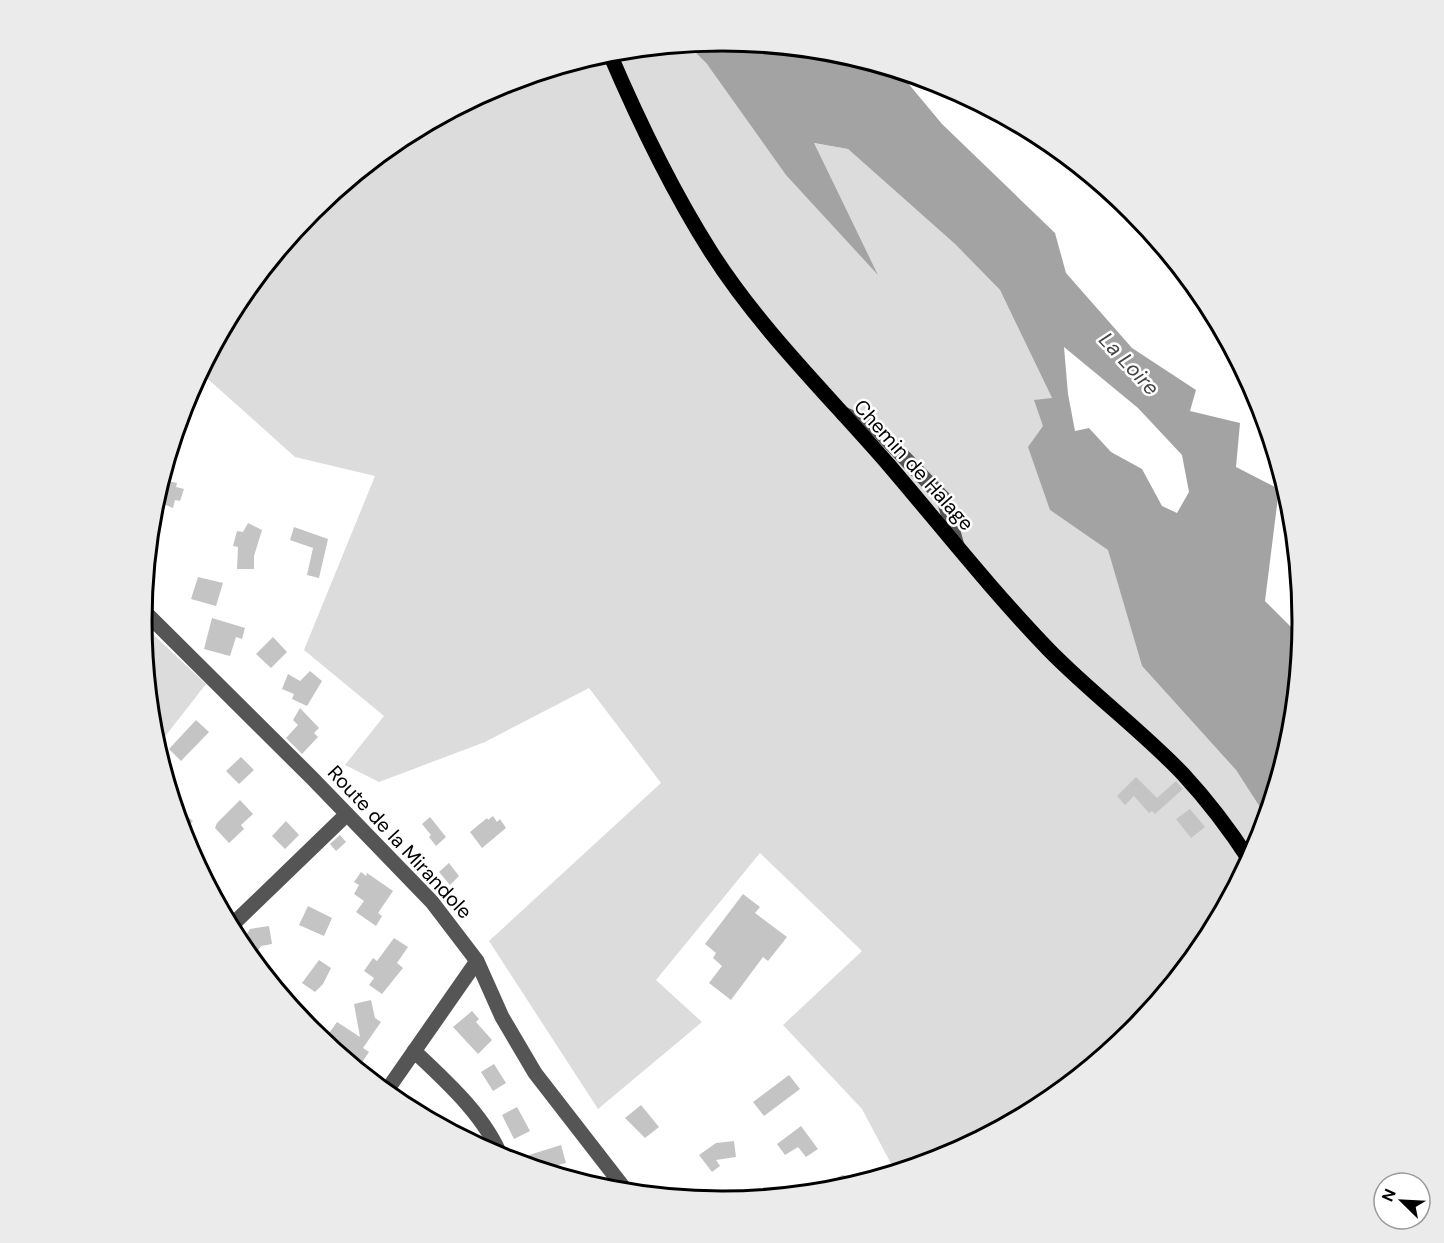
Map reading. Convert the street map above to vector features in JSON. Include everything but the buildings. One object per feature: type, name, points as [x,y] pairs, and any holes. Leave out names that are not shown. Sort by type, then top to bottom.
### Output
[{"type":"main road","name":"Chemin de Halage","points":[[613,62],[641,123],[711,253],[752,308],[839,413],[872,446],[1049,650],[1182,773],[1232,832],[1244,851]]},
{"type":"street","name":"Route de la Mirandole","points":[[152,619],[432,902],[477,961],[502,1017],[534,1073],[620,1182]]},
{"type":"street","points":[[237,921],[347,814]]},
{"type":"street","points":[[391,1086],[477,961]]},
{"type":"street","points":[[414,1051],[447,1082],[494,1139],[497,1146]]},
{"type":"shaded area","points":[[695,52],[707,64],[877,273],[813,143],[848,149],[955,244],[1000,290],[1052,398],[1043,426],[1050,510],[1108,549],[1142,666],[1236,770],[1261,808],[1234,874],[1216,907],[1175,969],[1125,1025],[1069,1074],[1007,1116],[940,1149],[892,1166],[862,1109],[783,1025],[862,951],[760,853],[656,980],[702,1022],[598,1109],[489,941],[661,783],[589,688],[485,742],[379,782],[345,765],[384,716],[304,650],[375,476],[295,457],[206,378],[228,336],[248,305],[269,274],[293,245],[346,193],[405,147],[470,110],[539,81],[611,62]]},
{"type":"shaded area","points":[[152,634],[206,684],[163,739],[156,696]]},
{"type":"water","name":"La Loire","points":[[695,52],[759,52],[796,56],[870,70],[907,82],[942,124],[1055,233],[1066,273],[1132,348],[1196,390],[1190,411],[1240,423],[1236,467],[1276,488],[1278,495],[1265,601],[1292,628],[1288,696],[1282,733],[1261,808],[1236,770],[1142,666],[1108,550],[1050,510],[1028,447],[1043,426],[1034,400],[1052,398],[1000,290],[955,244],[848,149],[814,143],[878,275],[786,175],[707,64]],"holes":[[[1064,347],[1138,408],[1182,455],[1189,492],[1177,513],[1162,506],[1142,469],[1111,452],[1089,428],[1075,431],[1068,394]]]}]
